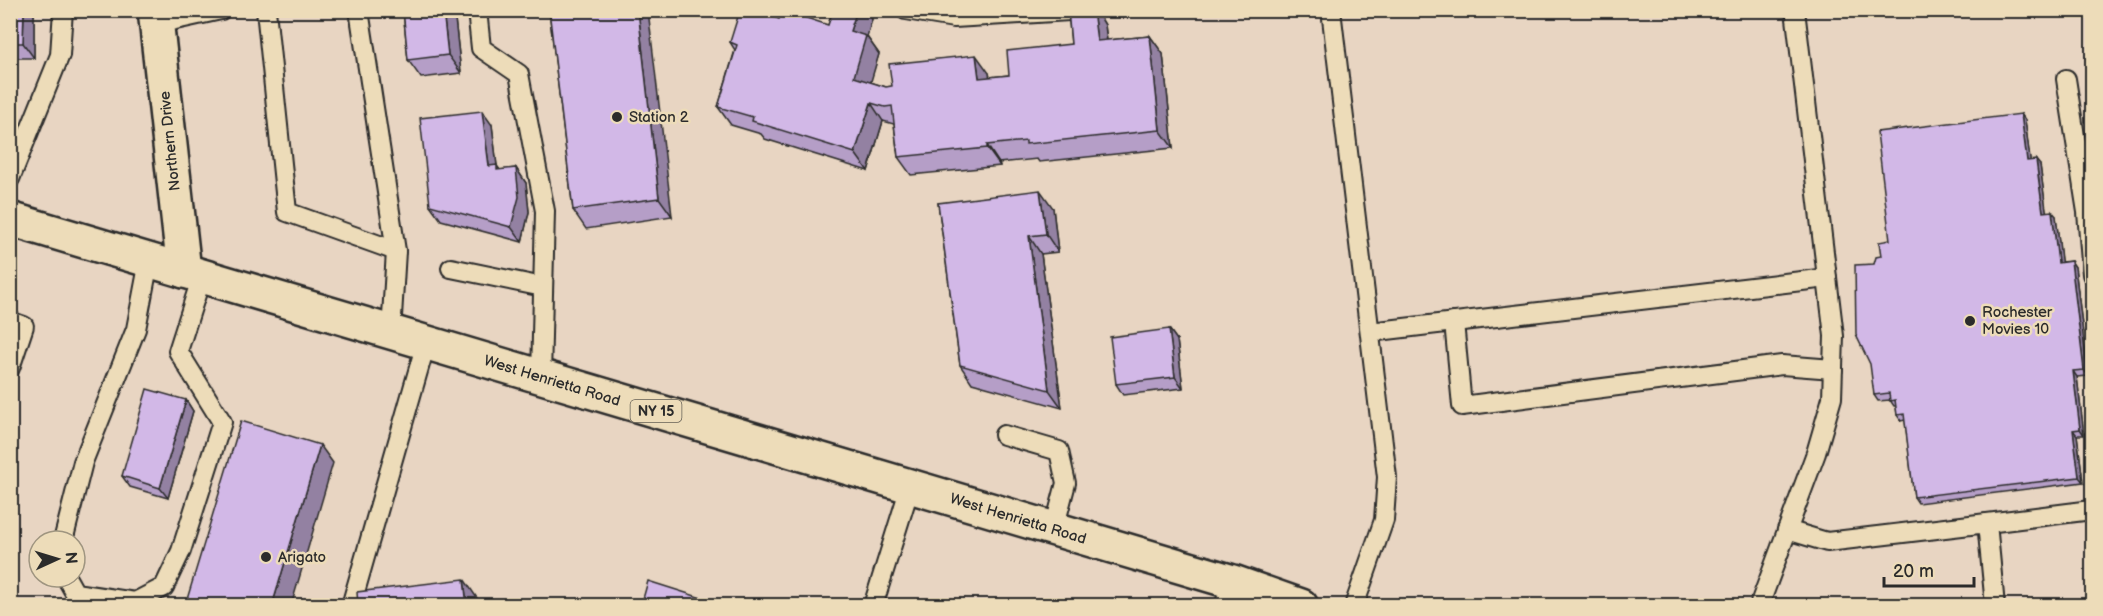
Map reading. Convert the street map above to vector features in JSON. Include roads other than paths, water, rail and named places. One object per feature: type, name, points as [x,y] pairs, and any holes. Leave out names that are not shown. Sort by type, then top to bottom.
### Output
[{"type":"main road","name":"Northern Drive","points":[[156,17],[193,274]]},
{"type":"main road","name":"West Henrietta Road","points":[[10,219],[1054,529],[1228,594],[1301,606]]},
{"type":"lane","points":[[10,179],[60,55],[63,10]]},
{"type":"lane","points":[[156,17],[221,10]]},
{"type":"lane","points":[[266,10],[286,212],[396,251]]},
{"type":"lane","points":[[359,10],[396,251],[391,333]]},
{"type":"lane","points":[[477,10],[481,48],[519,74],[545,211],[541,377]]},
{"type":"lane","points":[[906,10],[954,18],[1086,10]]},
{"type":"lane","points":[[1331,10],[1387,477],[1384,520],[1354,606]]},
{"type":"lane","points":[[1759,606],[1816,453],[1832,398],[1834,336],[1795,10]]},
{"type":"lane","points":[[2066,79],[2087,212],[2092,274]]},
{"type":"lane","points":[[66,529],[83,462],[136,329],[149,261]]},
{"type":"lane","points":[[451,268],[543,287]]},
{"type":"lane","points":[[73,589],[75,593],[135,602],[164,587],[181,551],[222,422],[178,351],[193,274]]},
{"type":"lane","points":[[1370,332],[1827,278]]},
{"type":"lane","points":[[10,321],[24,326],[10,368]]},
{"type":"lane","points":[[1454,322],[1462,406],[1782,365],[1833,369]]},
{"type":"lane","points":[[351,606],[426,343]]},
{"type":"lane","points":[[1004,435],[1059,451],[1066,483],[1054,529]]},
{"type":"lane","points":[[873,606],[910,487]]},
{"type":"lane","points":[[1787,530],[1827,542],[2092,510]]},
{"type":"lane","points":[[1987,523],[1995,606]]},
{"type":"place","name":"Station 2","points":[[617,117]]},
{"type":"place","name":"Rochester Movies 10","points":[[1970,321]]},
{"type":"place","name":"Arigato","points":[[266,557]]}]
